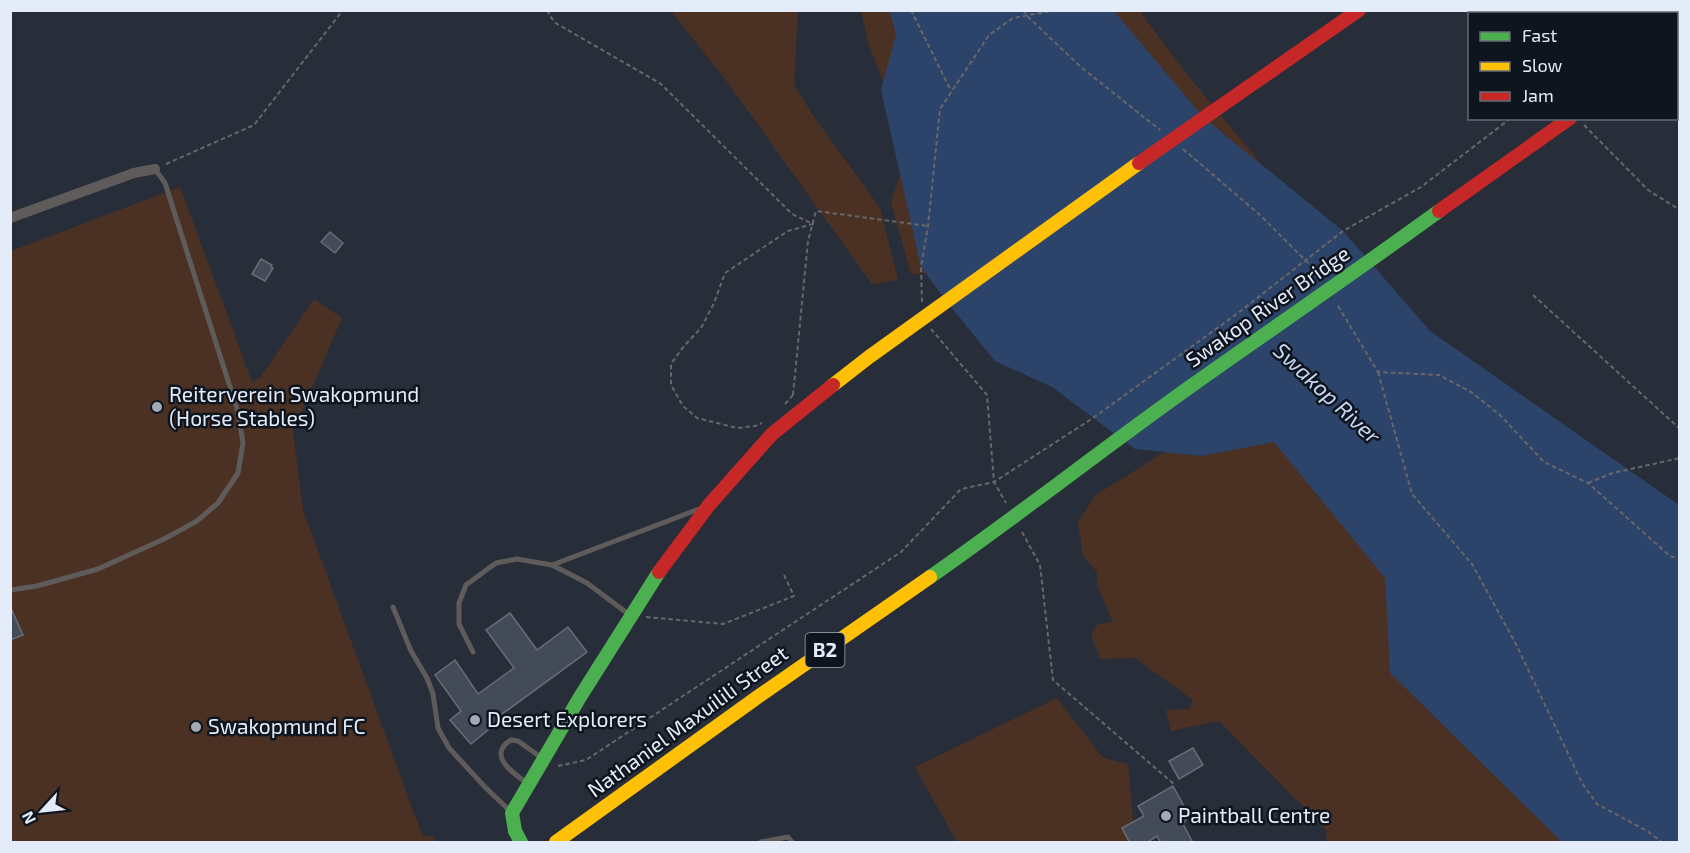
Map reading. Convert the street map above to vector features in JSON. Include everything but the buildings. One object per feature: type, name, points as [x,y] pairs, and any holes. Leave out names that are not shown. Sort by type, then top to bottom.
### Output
[{"type":"main road","points":[[521,843],[515,831],[512,813],[631,616],[669,556],[709,505],[772,434],[869,357],[1172,139],[1359,10]]},
{"type":"main road","name":"Swakop River Bridge","points":[[993,533],[1192,385],[1348,278],[1494,170],[1567,120]]},
{"type":"main road","name":"Nathaniel Maxuilili Street","points":[[556,843],[759,696],[993,533]]},
{"type":"street","points":[[10,218],[134,173],[155,169]]},
{"type":"lane","points":[[10,590],[37,586],[98,569],[164,539],[197,521],[218,503],[238,473],[243,443],[238,412],[165,183],[155,169]]},
{"type":"lane","points":[[552,565],[709,505]]},
{"type":"lane","points":[[473,652],[459,624],[459,603],[466,585],[496,563],[517,559],[552,565],[587,583],[631,616]]},
{"type":"lane","points":[[393,607],[411,651],[434,694],[438,728],[449,748],[512,813]]},
{"type":"lane","points":[[529,784],[511,772],[502,761],[502,753],[507,742],[518,741],[541,764]]},
{"type":"lane","points":[[761,843],[788,837],[792,843]]},
{"type":"path","points":[[155,169],[254,125],[343,10]]},
{"type":"path","points":[[548,10],[554,22],[661,84],[792,214],[813,224]]},
{"type":"path","points":[[911,10],[951,91]]},
{"type":"path","points":[[1005,502],[994,482],[987,395],[923,319],[921,267],[928,226],[940,109],[988,34],[1013,18],[1057,10]]},
{"type":"path","points":[[541,764],[586,760],[901,552],[961,489],[994,482],[1093,418],[1238,312],[1343,231],[1421,187],[1508,120]]},
{"type":"path","points":[[1580,120],[1648,190],[1680,210]]},
{"type":"path","points":[[791,419],[808,241],[816,211],[928,226]]},
{"type":"path","points":[[764,422],[737,428],[696,418],[683,406],[671,384],[672,364],[684,346],[701,328],[726,273],[788,231],[813,224]]},
{"type":"path","points":[[1533,295],[1680,429]]},
{"type":"path","points":[[1378,372],[1412,494],[1472,564],[1517,646],[1582,783],[1597,804],[1647,831],[1662,843]]},
{"type":"path","points":[[780,409],[794,394]]},
{"type":"path","points":[[1588,483],[1613,472],[1680,458]]},
{"type":"path","points":[[1017,523],[1040,565],[1053,680],[1175,785]]},
{"type":"path","points":[[631,616],[723,624],[794,596],[784,575]]},
{"type":"shaded area","points":[[671,11],[798,11],[794,84],[812,114],[880,208],[898,280],[872,284],[731,87]]},
{"type":"shaded area","points":[[861,11],[1140,11],[1198,88],[1296,206],[1411,337],[1680,526],[1679,842],[1326,842],[1327,831],[1219,721],[1171,731],[1166,710],[1189,709],[1193,700],[1135,658],[1100,659],[1091,634],[1098,624],[1113,622],[1097,585],[1097,572],[1083,556],[1078,522],[1096,495],[1231,410],[950,272],[911,274],[891,202],[909,149],[869,45]]},
{"type":"shaded area","points":[[180,187],[252,382],[260,378],[314,299],[342,318],[293,432],[303,510],[422,835],[434,837],[436,842],[11,842],[11,251]]},
{"type":"shaded area","points":[[1057,698],[1103,758],[1128,764],[1135,842],[957,842],[915,767]]},
{"type":"water","name":"Swakop River","points":[[890,11],[1114,11],[1203,117],[1343,231],[1430,331],[1679,505],[1679,842],[1562,842],[1390,673],[1385,578],[1274,442],[1201,456],[1135,449],[1052,387],[995,361],[921,267],[881,90],[896,35]]},
{"type":"traffic: fast","points":[[930,577],[1161,408],[1439,211]]},
{"type":"traffic: fast","points":[[521,842],[515,831],[512,813],[580,697],[659,572]]},
{"type":"traffic: slow","points":[[833,385],[1139,163]]},
{"type":"traffic: slow","points":[[556,842],[930,577]]},
{"type":"traffic: jam","points":[[1139,163],[1359,10]]},
{"type":"traffic: jam","points":[[1439,211],[1567,120]]},
{"type":"traffic: jam","points":[[659,572],[709,505],[772,434],[833,385]]},
{"type":"place","name":"Reiterverein Swakopmund (Horse Stables)","points":[[157,407]]},
{"type":"place","name":"Desert Explorers","points":[[475,720]]},
{"type":"place","name":"Swakopmund FC","points":[[196,727]]},
{"type":"place","name":"Paintball Centre","points":[[1166,816]]}]
